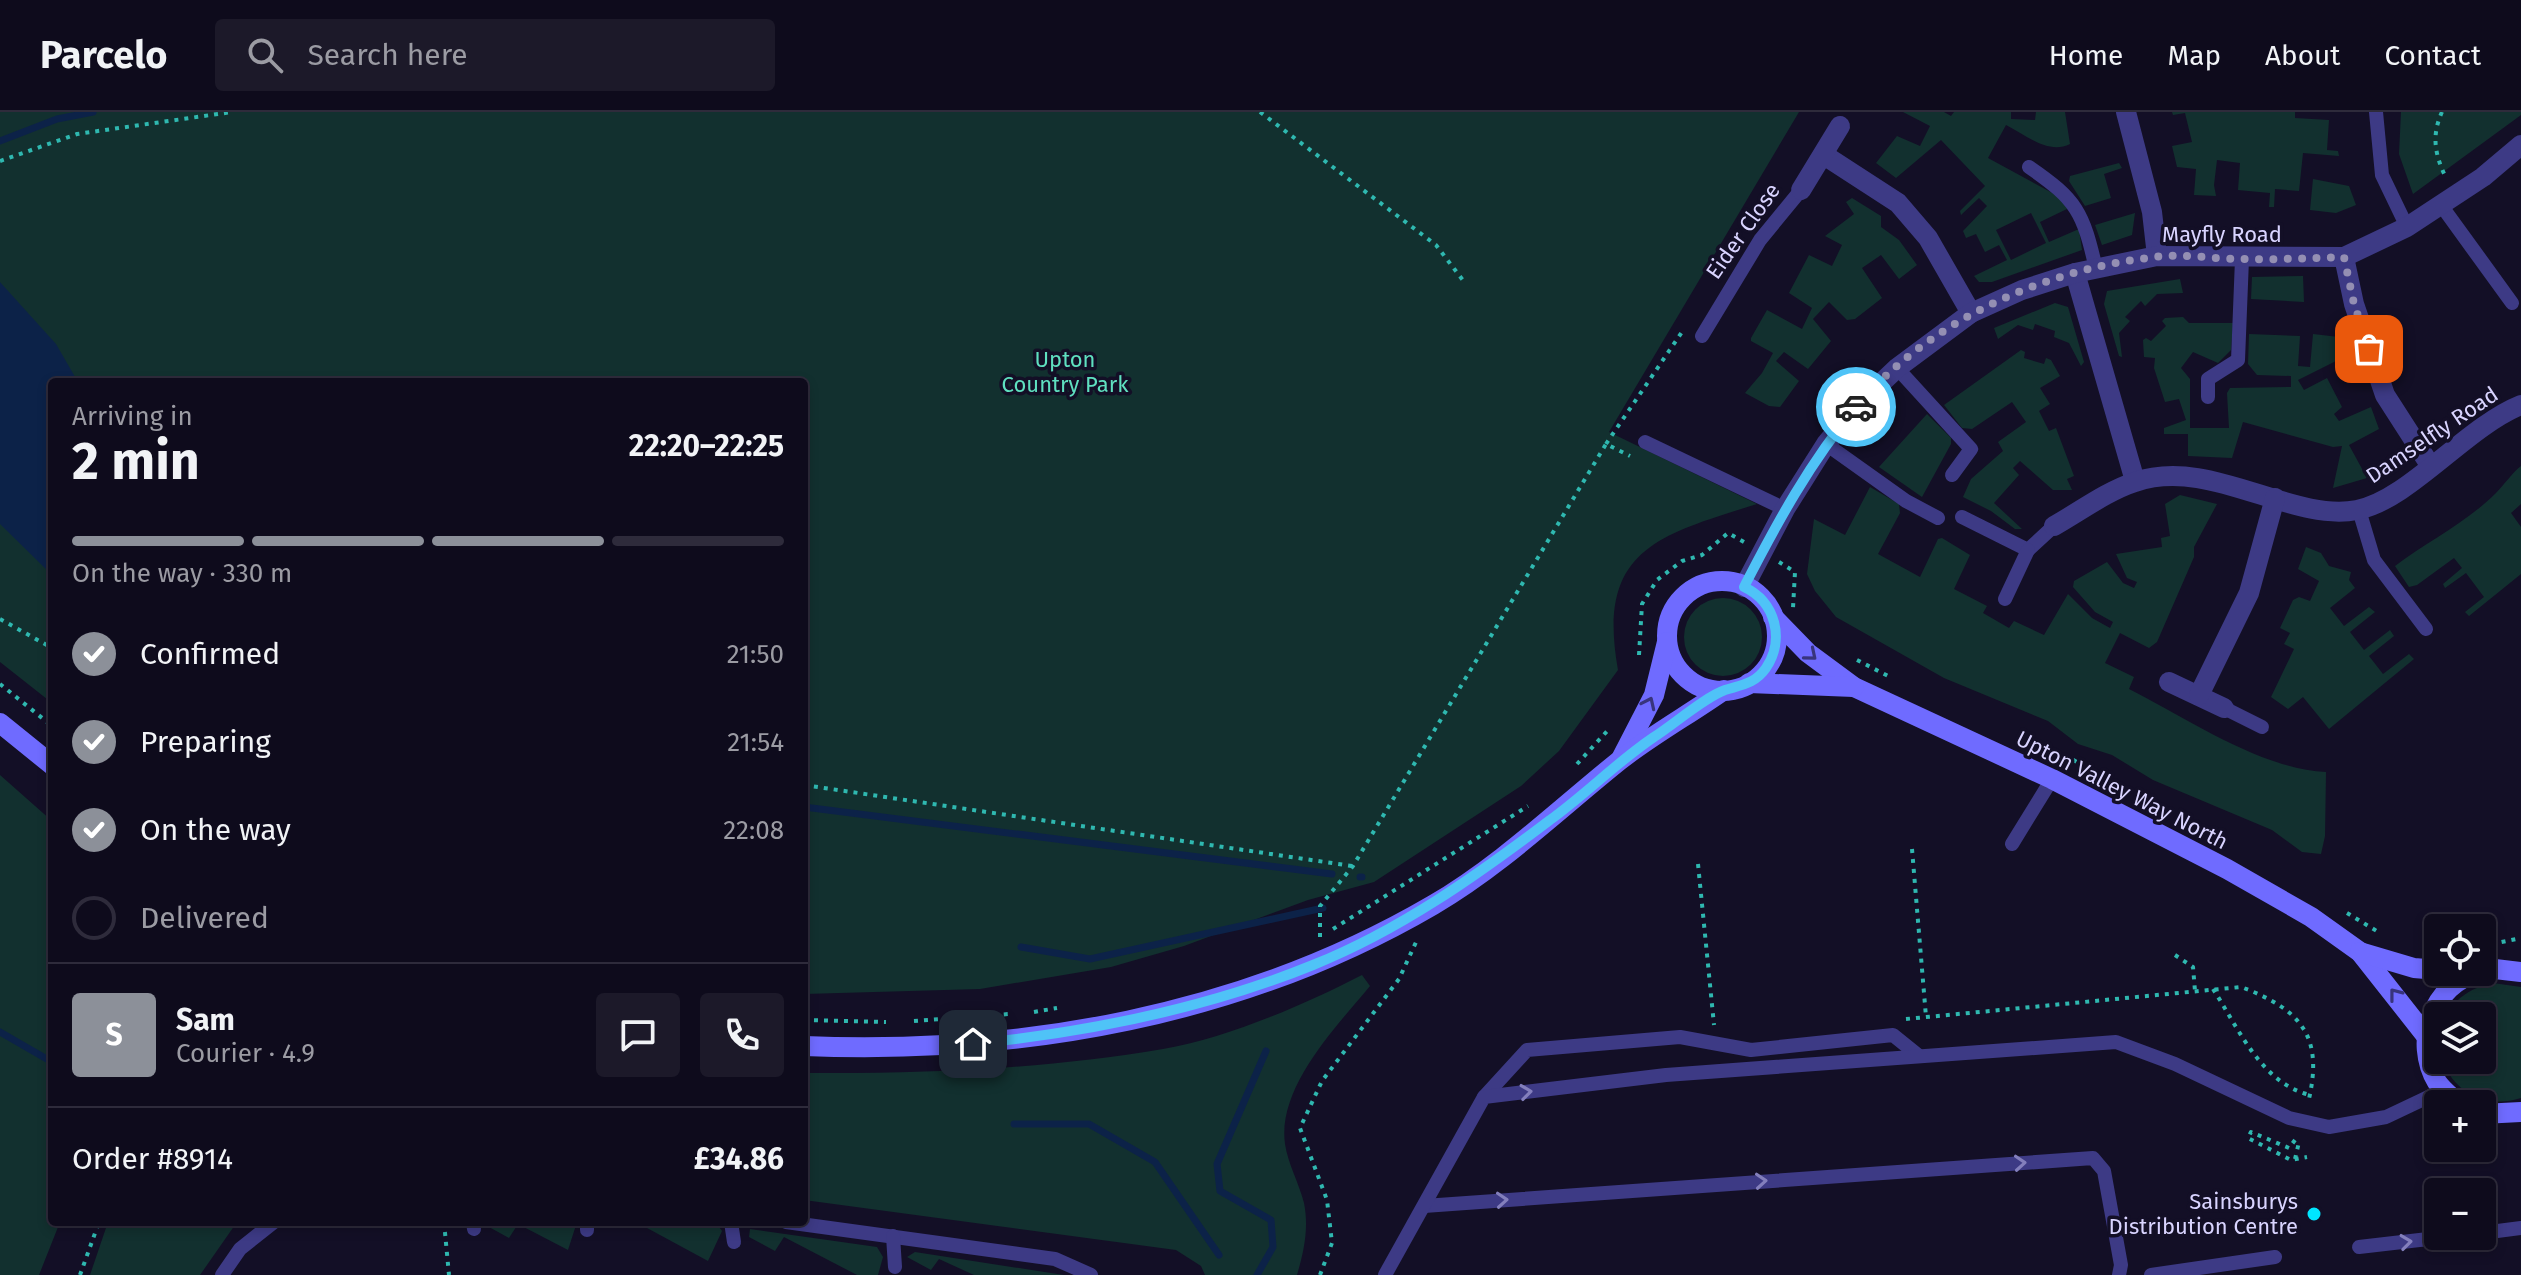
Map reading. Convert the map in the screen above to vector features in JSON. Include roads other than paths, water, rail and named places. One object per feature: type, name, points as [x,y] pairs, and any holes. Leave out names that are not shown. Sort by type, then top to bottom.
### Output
[{"type":"street","points":[[2126,112],[2152,212],[2157,256]]},
{"type":"street","name":"Eider Close","points":[[1801,190],[1844,119]]},
{"type":"street","name":"Mayfly Road","points":[[1744,587],[1785,509],[1826,444],[1860,403],[1897,368],[1971,313],[2022,290],[2075,273],[2157,256],[2242,259],[2344,257],[2407,227],[2519,150]]},
{"type":"street","points":[[1824,155],[1898,203],[1928,238],[1971,313]]},
{"type":"street","points":[[2344,257],[2354,304],[2385,395],[2430,465]]},
{"type":"street","points":[[2075,273],[2135,481]]},
{"type":"street","name":"Damselfly Road","points":[[2054,526],[2135,481],[2181,477],[2227,482],[2275,498],[2335,512],[2359,510],[2393,495],[2430,465],[2520,409]]},
{"type":"street","points":[[2199,695],[2249,593],[2275,498]]},
{"type":"street","points":[[808,1046],[948,1046],[1047,1036],[1183,1009],[1314,965],[1434,905],[1553,819],[1621,760],[1724,690],[1749,683],[1771,660],[1783,615],[1744,587],[1718,581],[1701,585],[1686,594],[1675,607],[1668,624],[1667,642],[1654,695],[1621,760]]},
{"type":"street","name":"Upton Valley Way North","points":[[1783,615],[1808,653],[1854,687],[2052,779],[2227,869],[2311,917],[2360,952],[2424,1033]]},
{"type":"street","points":[[1667,642],[1672,660],[1683,675],[1699,686],[1724,690]]},
{"type":"street","points":[[2169,682],[2224,708]]},
{"type":"street","name":"Upton Valley Way North","points":[[1749,683],[1854,687]]},
{"type":"street","points":[[0,723],[48,762]]},
{"type":"street","name":"Upton Valley Way North","points":[[2360,952],[2424,969]]},
{"type":"street","points":[[2496,972],[2520,971]]},
{"type":"street","points":[[2438,1002],[2452,986]]},
{"type":"street","points":[[2434,1074],[2443,1090]]},
{"type":"street","points":[[2496,1114],[2520,1113]]},
{"type":"lane","points":[[2376,112],[2382,175],[2407,227]]},
{"type":"lane","points":[[2029,167],[2065,192],[2077,208],[2089,236],[2096,269]]},
{"type":"lane","name":"Eider Close","points":[[1702,336],[1760,240],[1801,190]]},
{"type":"lane","points":[[2441,205],[2512,303]]},
{"type":"lane","points":[[2208,397],[2208,379],[2238,360],[2242,259]]},
{"type":"lane","points":[[1897,368],[1971,449],[1952,475]]},
{"type":"lane","points":[[1645,442],[1785,509]]},
{"type":"lane","points":[[1826,444],[1906,501],[1938,518]]},
{"type":"lane","points":[[2359,510],[2374,560],[2426,629]]},
{"type":"lane","points":[[1962,517],[2028,550],[2005,599]]},
{"type":"lane","name":"Damselfly Road","points":[[2028,550],[2054,526]]},
{"type":"lane","points":[[2224,708],[2262,727]]},
{"type":"lane","points":[[2012,844],[2052,779]]},
{"type":"lane","points":[[1385,1275],[1484,1097],[1527,1050],[1680,1037],[1751,1050],[1893,1035],[1919,1056]]},
{"type":"lane","points":[[1484,1097],[1666,1075],[2116,1042],[2175,1064],[2289,1118],[2329,1127],[2386,1117],[2424,1099]]},
{"type":"lane","points":[[1424,1206],[2093,1158],[2104,1171],[2121,1265],[2119,1275]]},
{"type":"lane","points":[[808,1225],[1055,1259],[1091,1275]]},
{"type":"lane","points":[[222,1275],[240,1249],[269,1226]]},
{"type":"lane","points":[[732,1226],[734,1242]]},
{"type":"lane","points":[[2496,1231],[2521,1228]]},
{"type":"lane","points":[[893,1236],[895,1267]]},
{"type":"lane","points":[[2359,1247],[2424,1239]]},
{"type":"lane","points":[[233,1275],[240,1249]]},
{"type":"lane","points":[[2151,1275],[2275,1257]]},
{"type":"water","points":[[0,282],[56,344],[76,378],[48,378],[48,571],[0,524]]},
{"type":"waterway","points":[[0,141],[57,119],[93,112]]},
{"type":"waterway","points":[[808,808],[1332,874]]},
{"type":"waterway","points":[[1021,947],[1090,959],[1323,908]]},
{"type":"waterway","points":[[0,1032],[48,1060]]},
{"type":"waterway","points":[[1257,1275],[1273,1247],[1271,1220],[1220,1191],[1217,1164],[1266,1051]]},
{"type":"waterway","points":[[1014,1124],[1089,1124],[1155,1162],[1219,1255]]},
{"type":"place","name":"Sainsburys Distribution Centre","points":[[2314,1214]]},
{"type":"park label","name":"Upton Country Park","points":[[1065,372]]}]
